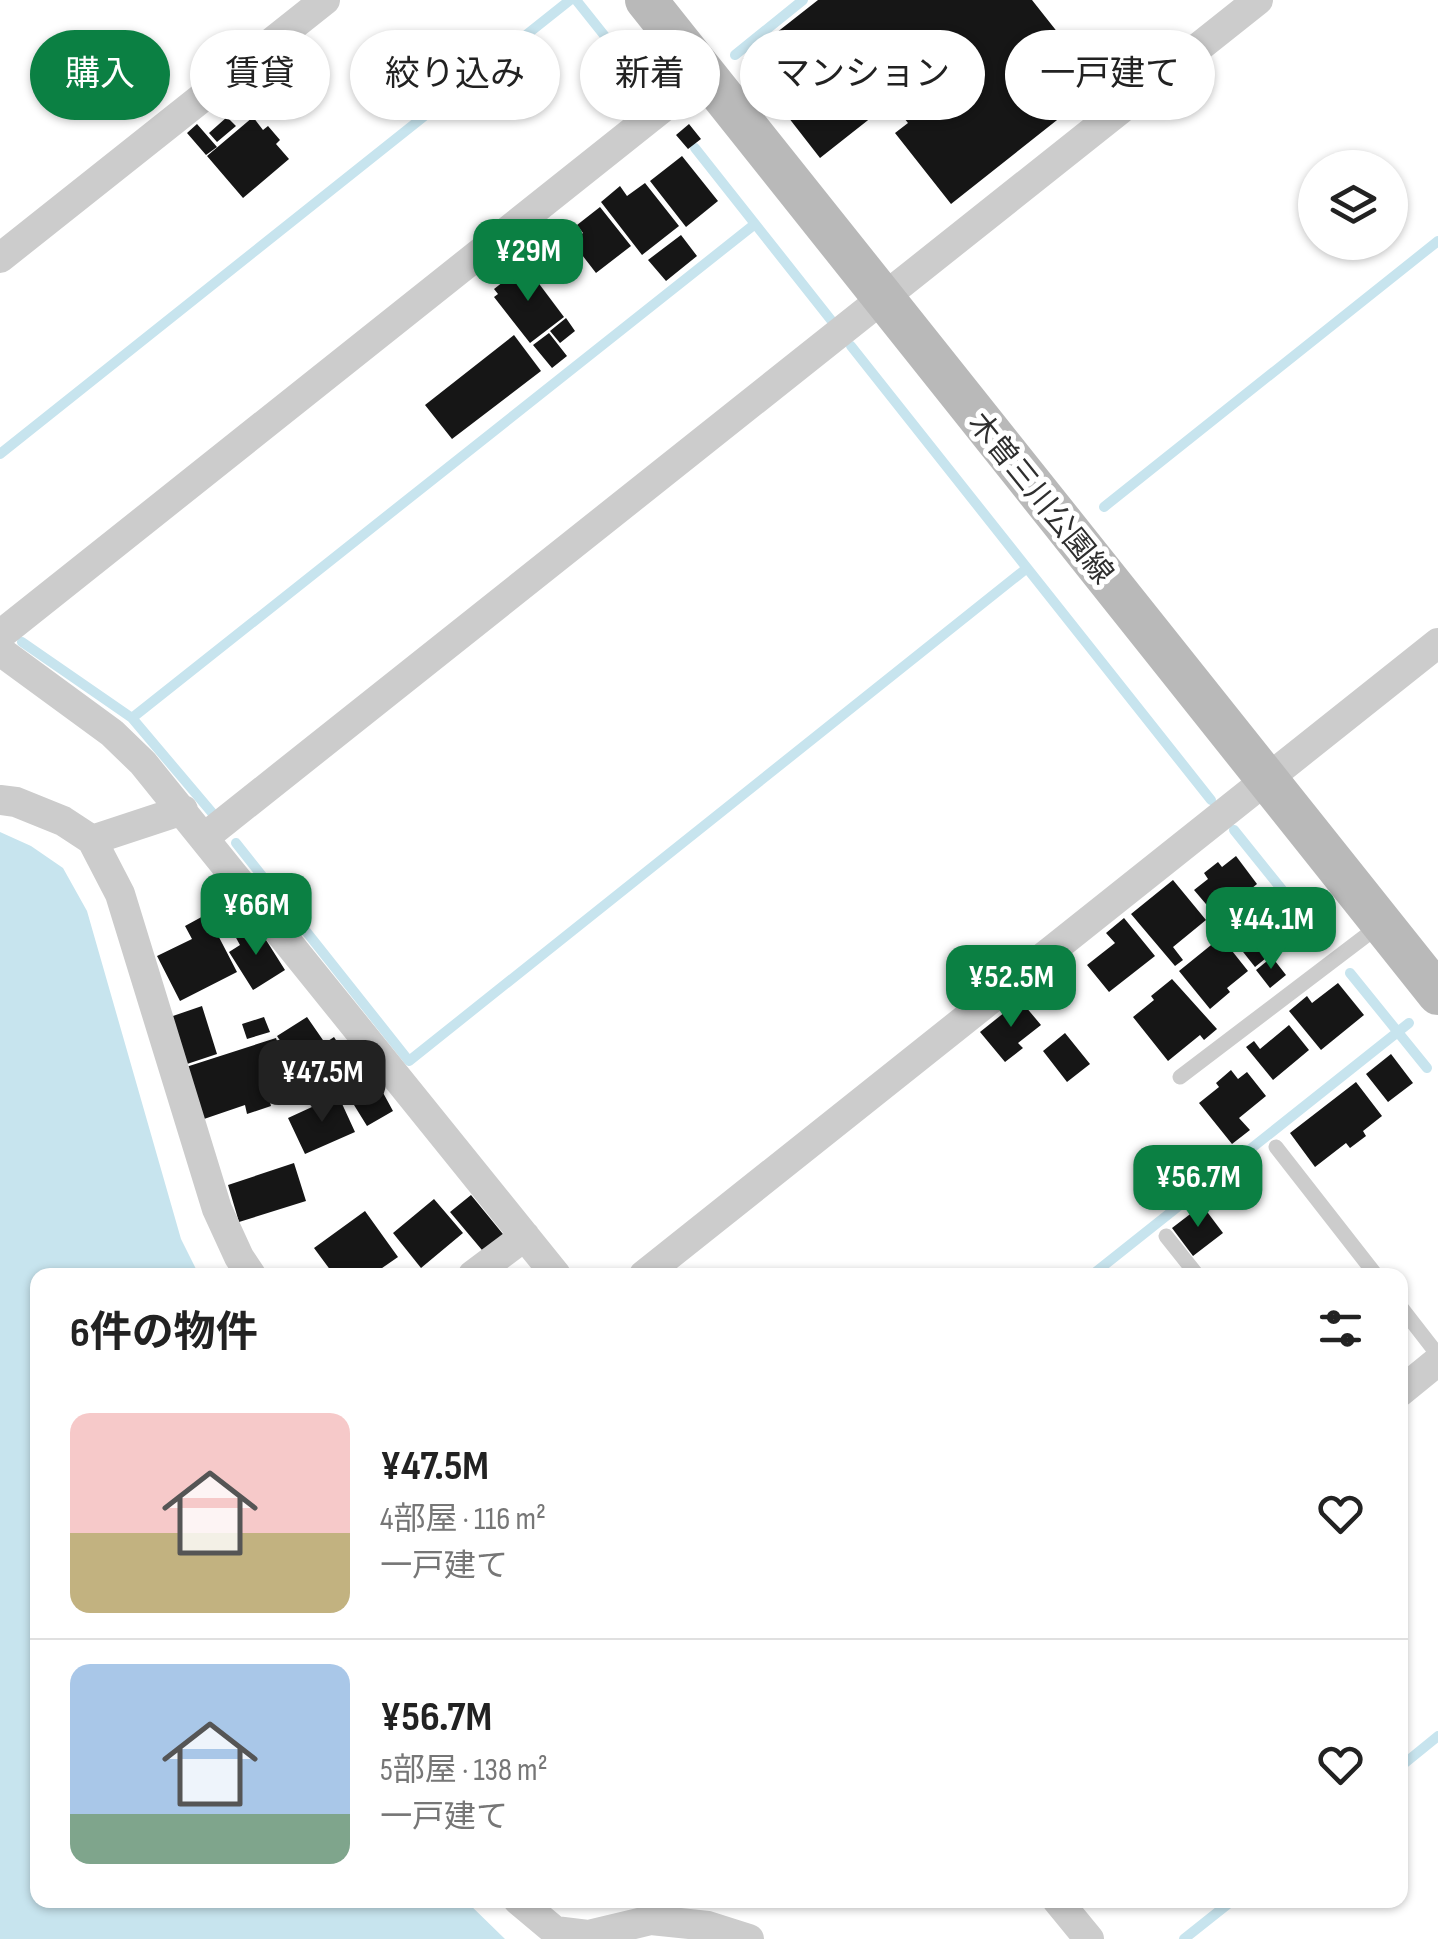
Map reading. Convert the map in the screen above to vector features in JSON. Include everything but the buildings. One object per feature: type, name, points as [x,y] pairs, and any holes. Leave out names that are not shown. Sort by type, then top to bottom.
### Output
[{"type":"main road","name":"木曽三川公園線","points":[[646,0],[670,30]]},
{"type":"main road","name":"木曽三川公園線","points":[[720,93],[1438,994]]},
{"type":"street","points":[[0,258],[325,0]]},
{"type":"street","points":[[206,838],[1258,0]]},
{"type":"street","points":[[0,635],[647,120]]},
{"type":"street","points":[[653,1268],[1438,643]]},
{"type":"street","points":[[0,651],[112,732],[184,810],[550,1268]]},
{"type":"street","points":[[0,800],[16,802],[64,821],[92,840],[120,894],[217,1209],[246,1268]]},
{"type":"street","points":[[92,840],[184,810]]},
{"type":"street","points":[[482,1268],[525,1236]]},
{"type":"street","points":[[1408,1385],[1438,1358]]},
{"type":"street","points":[[528,1908],[556,1931],[588,1935],[651,1920],[708,1926],[749,1939]]},
{"type":"street","points":[[1064,1908],[1089,1939]]},
{"type":"lane","points":[[1180,1077],[1381,924]]},
{"type":"lane","points":[[1276,1148],[1370,1268]]},
{"type":"lane","points":[[1166,1236],[1191,1268]]},
{"type":"lane","points":[[1408,1317],[1438,1358]]},
{"type":"water","points":[[0,832],[31,846],[63,868],[87,911],[181,1239],[196,1268],[30,1268],[30,1908],[473,1908],[505,1939],[0,1939]]},
{"type":"waterway","points":[[0,454],[570,0]]},
{"type":"waterway","points":[[576,0],[600,30]]},
{"type":"waterway","points":[[735,55],[803,0]]},
{"type":"waterway","points":[[695,148],[831,320]]},
{"type":"waterway","points":[[132,718],[755,224]]},
{"type":"waterway","points":[[1104,507],[1438,241]]},
{"type":"waterway","points":[[851,346],[1211,800]]},
{"type":"waterway","points":[[236,843],[409,1061],[1027,568]]},
{"type":"waterway","points":[[22,642],[132,718],[214,815]]},
{"type":"waterway","points":[[1234,830],[1325,943]]},
{"type":"waterway","points":[[1350,973],[1427,1068]]},
{"type":"waterway","points":[[1101,1268],[1409,1023]]},
{"type":"waterway","points":[[1408,1760],[1438,1736]]},
{"type":"waterway","points":[[1184,1939],[1223,1908]]}]
